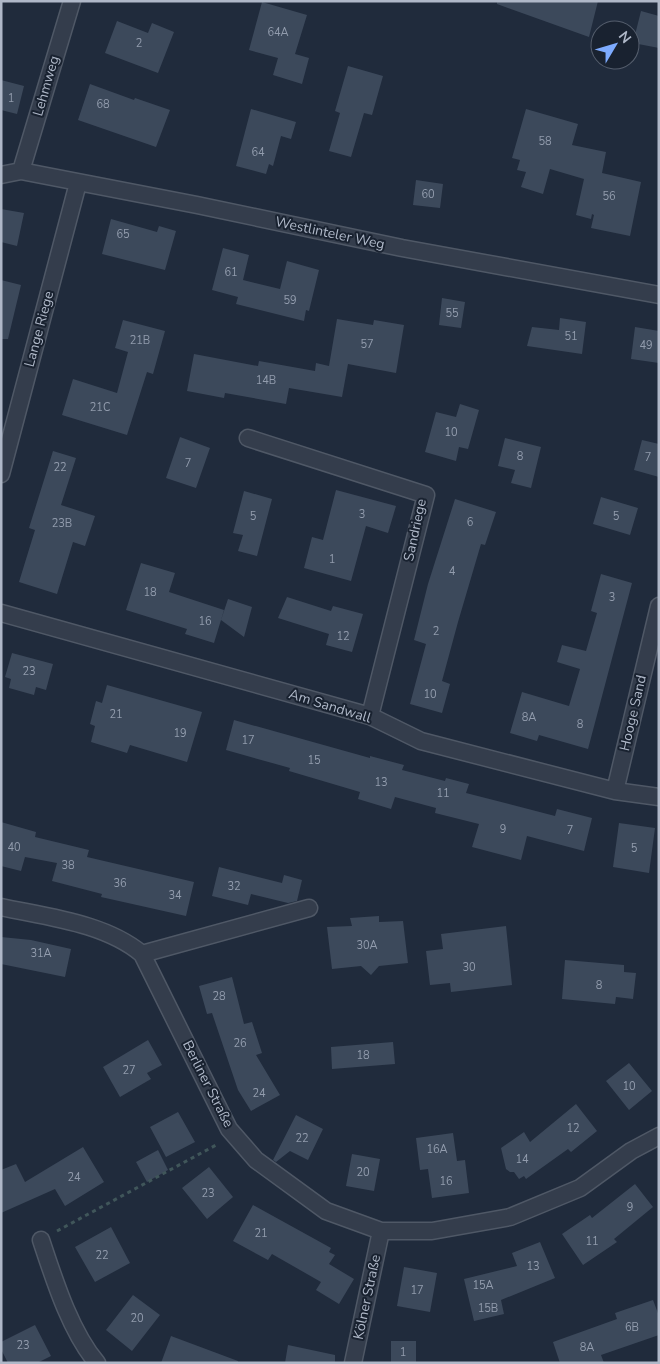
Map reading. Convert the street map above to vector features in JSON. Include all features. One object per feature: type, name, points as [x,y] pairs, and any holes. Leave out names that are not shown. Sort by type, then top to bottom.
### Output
[{"type":"street","name":"Lehmweg","points":[[21,171],[72,1]]},
{"type":"street","name":"Westlinteler Weg","points":[[1,175],[21,171],[197,205],[402,248],[659,295]]},
{"type":"street","name":"Lange Riege","points":[[1,474],[78,183]]},
{"type":"street","name":"Sandriege","points":[[248,438],[426,495],[370,716]]},
{"type":"street","name":"Hooge Sand","points":[[615,791],[659,606]]},
{"type":"street","name":"Am Sandwall","points":[[1,613],[370,716],[421,741],[615,791],[659,797]]},
{"type":"street","points":[[1,907],[85,925],[130,944],[142,954],[309,908]]},
{"type":"street","name":"Berliner Straße","points":[[142,954],[229,1129],[234,1135],[256,1160],[326,1210],[381,1231],[432,1231],[510,1217],[580,1188],[631,1151],[659,1136]]},
{"type":"street","name":"Kölner Straße","points":[[353,1363],[381,1231]]},
{"type":"street","points":[[41,1240],[61,1297],[86,1350],[97,1363]]},
{"type":"path","points":[[41,1240],[234,1135]]},
{"type":"building","points":[[497,1],[598,1],[593,20],[590,20],[589,37],[497,4]]},
{"type":"building","points":[[262,2],[307,15],[295,54],[309,58],[302,84],[273,75],[278,58],[249,50]]},
{"type":"building","points":[[641,11],[659,16],[659,48],[640,44],[639,20]]},
{"type":"building","points":[[117,21],[148,33],[152,23],[174,32],[158,73],[105,53]]},
{"type":"building","points":[[348,66],[383,76],[372,115],[364,113],[351,157],[329,151],[340,113],[335,111]]},
{"type":"building","points":[[1,80],[24,86],[17,114],[1,110]]},
{"type":"building","points":[[90,84],[134,100],[135,98],[170,110],[156,147],[78,120]]},
{"type":"building","points":[[251,109],[296,122],[291,139],[281,136],[273,166],[269,164],[266,174],[236,166]]},
{"type":"building","points":[[526,109],[578,124],[572,145],[606,152],[602,173],[641,182],[630,236],[591,228],[594,215],[592,214],[591,219],[576,215],[584,179],[550,169],[543,194],[521,187],[526,172],[517,170],[520,160],[512,158]]},
{"type":"building","points":[[416,180],[443,184],[440,208],[413,205]]},
{"type":"building","points":[[1,209],[24,213],[17,246],[1,242]]},
{"type":"building","points":[[111,219],[157,232],[159,226],[176,231],[165,270],[102,254]]},
{"type":"building","points":[[223,248],[249,255],[243,280],[280,289],[287,261],[319,270],[309,311],[306,310],[304,321],[236,304],[238,297],[212,290]]},
{"type":"building","points":[[1,280],[21,285],[8,339],[1,339]]},
{"type":"building","points":[[442,298],[465,302],[461,328],[439,325]]},
{"type":"building","points":[[560,318],[586,322],[582,354],[527,346],[532,327],[559,330]]},
{"type":"building","points":[[337,319],[373,325],[374,320],[404,325],[396,373],[348,364],[342,397],[289,388],[286,404],[225,393],[224,398],[187,391],[194,354],[258,366],[259,361],[315,371],[316,363],[329,366]]},
{"type":"building","points":[[123,320],[165,331],[153,374],[147,372],[127,435],[62,415],[73,379],[117,393],[128,352],[115,348]]},
{"type":"building","points":[[635,327],[659,331],[659,363],[631,359]]},
{"type":"building","points":[[460,404],[479,410],[468,449],[459,447],[456,461],[425,452],[436,412],[456,417]]},
{"type":"building","points":[[180,437],[210,448],[196,488],[166,478]]},
{"type":"building","points":[[505,438],[541,447],[531,488],[511,483],[515,470],[498,466]]},
{"type":"building","points":[[642,440],[659,444],[659,477],[634,470]]},
{"type":"building","points":[[53,451],[76,458],[61,505],[95,516],[85,546],[73,542],[57,594],[19,582],[35,530],[29,528]]},
{"type":"building","points":[[336,490],[396,506],[388,533],[366,526],[351,581],[304,568],[312,537],[323,540]]},
{"type":"building","points":[[244,491],[272,499],[257,556],[238,551],[243,535],[233,533]]},
{"type":"building","points":[[601,497],[638,508],[630,535],[593,524]]},
{"type":"building","points":[[455,499],[496,512],[485,545],[481,544],[442,681],[450,684],[442,713],[410,704],[426,644],[414,640],[428,584]]},
{"type":"building","points":[[141,563],[175,573],[169,592],[224,610],[214,643],[185,634],[187,629],[126,610]]},
{"type":"building","points":[[601,574],[632,583],[588,749],[539,735],[537,741],[510,733],[522,692],[569,706],[580,669],[557,662],[562,645],[586,651],[597,613],[591,611]]},
{"type":"building","points":[[287,597],[331,611],[333,606],[363,614],[352,652],[326,645],[329,634],[278,618]]},
{"type":"building","points":[[228,599],[252,607],[244,637],[221,620]]},
{"type":"building","points":[[12,653],[53,664],[46,690],[36,687],[34,695],[9,688],[11,679],[5,677]]},
{"type":"building","points":[[107,685],[202,712],[187,762],[130,745],[127,753],[91,742],[95,726],[90,724],[96,701],[102,703]]},
{"type":"building","points":[[234,720],[370,758],[370,756],[404,765],[402,770],[445,781],[446,778],[469,784],[466,793],[555,816],[557,809],[592,818],[584,851],[527,836],[521,860],[472,847],[479,824],[435,813],[436,808],[395,797],[391,809],[358,799],[360,792],[289,771],[290,768],[226,750]]},
{"type":"building","points":[[1,822],[36,832],[35,837],[89,850],[87,857],[194,882],[186,916],[101,897],[102,894],[52,881],[57,863],[25,857],[21,871],[1,866]]},
{"type":"building","points":[[619,823],[655,828],[649,873],[613,867]]},
{"type":"building","points":[[219,867],[282,883],[284,875],[302,880],[297,901],[288,903],[251,894],[248,905],[212,896]]},
{"type":"building","points":[[379,916],[379,922],[403,921],[408,963],[379,966],[371,975],[361,966],[332,969],[327,927],[352,926],[350,918]]},
{"type":"building","points":[[506,926],[512,985],[451,992],[450,983],[430,985],[426,951],[443,949],[441,934]]},
{"type":"building","points":[[1,937],[31,940],[71,949],[65,977],[1,964]]},
{"type":"building","points":[[565,960],[624,965],[624,972],[636,973],[633,999],[616,997],[615,1004],[562,999]]},
{"type":"building","points":[[232,977],[244,1024],[252,1022],[262,1053],[256,1055],[280,1095],[251,1111],[238,1090],[212,1013],[207,1014],[199,986]]},
{"type":"building","points":[[148,1040],[162,1065],[147,1073],[151,1079],[120,1097],[103,1067]]},
{"type":"building","points":[[393,1042],[395,1064],[332,1069],[331,1047]]},
{"type":"building","points":[[629,1063],[652,1091],[629,1110],[606,1081]]},
{"type":"building","points":[[576,1104],[597,1131],[571,1152],[568,1149],[526,1179],[524,1176],[519,1179],[514,1172],[506,1169],[501,1148],[524,1132],[530,1142]]},
{"type":"building","points":[[178,1112],[195,1142],[166,1157],[150,1127]]},
{"type":"building","points":[[296,1115],[323,1129],[308,1160],[290,1151],[276,1162],[273,1160]]},
{"type":"building","points":[[453,1133],[457,1161],[465,1160],[469,1193],[432,1198],[428,1169],[420,1170],[416,1138]]},
{"type":"building","points":[[83,1147],[104,1182],[65,1206],[55,1189],[1,1213],[1,1170],[16,1164],[25,1182]]},
{"type":"building","points":[[158,1150],[168,1170],[147,1182],[136,1162]]},
{"type":"building","points":[[352,1154],[380,1159],[374,1191],[346,1186]]},
{"type":"building","points":[[209,1167],[233,1197],[207,1219],[182,1188]]},
{"type":"building","points":[[635,1184],[653,1207],[614,1239],[617,1242],[583,1265],[562,1234],[590,1215],[592,1218]]},
{"type":"building","points":[[253,1205],[331,1248],[329,1252],[335,1255],[329,1264],[354,1279],[339,1304],[316,1290],[321,1282],[272,1254],[268,1260],[233,1241]]},
{"type":"building","points":[[111,1227],[130,1263],[95,1282],[75,1247]]},
{"type":"building","points":[[540,1242],[555,1278],[501,1300],[504,1314],[474,1321],[464,1279],[517,1266],[512,1253]]},
{"type":"building","points":[[404,1267],[437,1273],[430,1312],[397,1306]]},
{"type":"building","points":[[133,1295],[160,1315],[132,1351],[106,1330]]},
{"type":"building","points":[[653,1300],[659,1316],[659,1335],[601,1355],[604,1363],[560,1363],[553,1342],[617,1319],[615,1313]]},
{"type":"building","points":[[35,1325],[51,1356],[37,1363],[8,1363],[1,1349],[1,1342]]},
{"type":"building","points":[[171,1336],[238,1361],[238,1363],[161,1363]]},
{"type":"building","points":[[391,1341],[416,1341],[416,1363],[391,1363]]},
{"type":"building","points":[[288,1345],[335,1355],[335,1363],[285,1363]]}]
